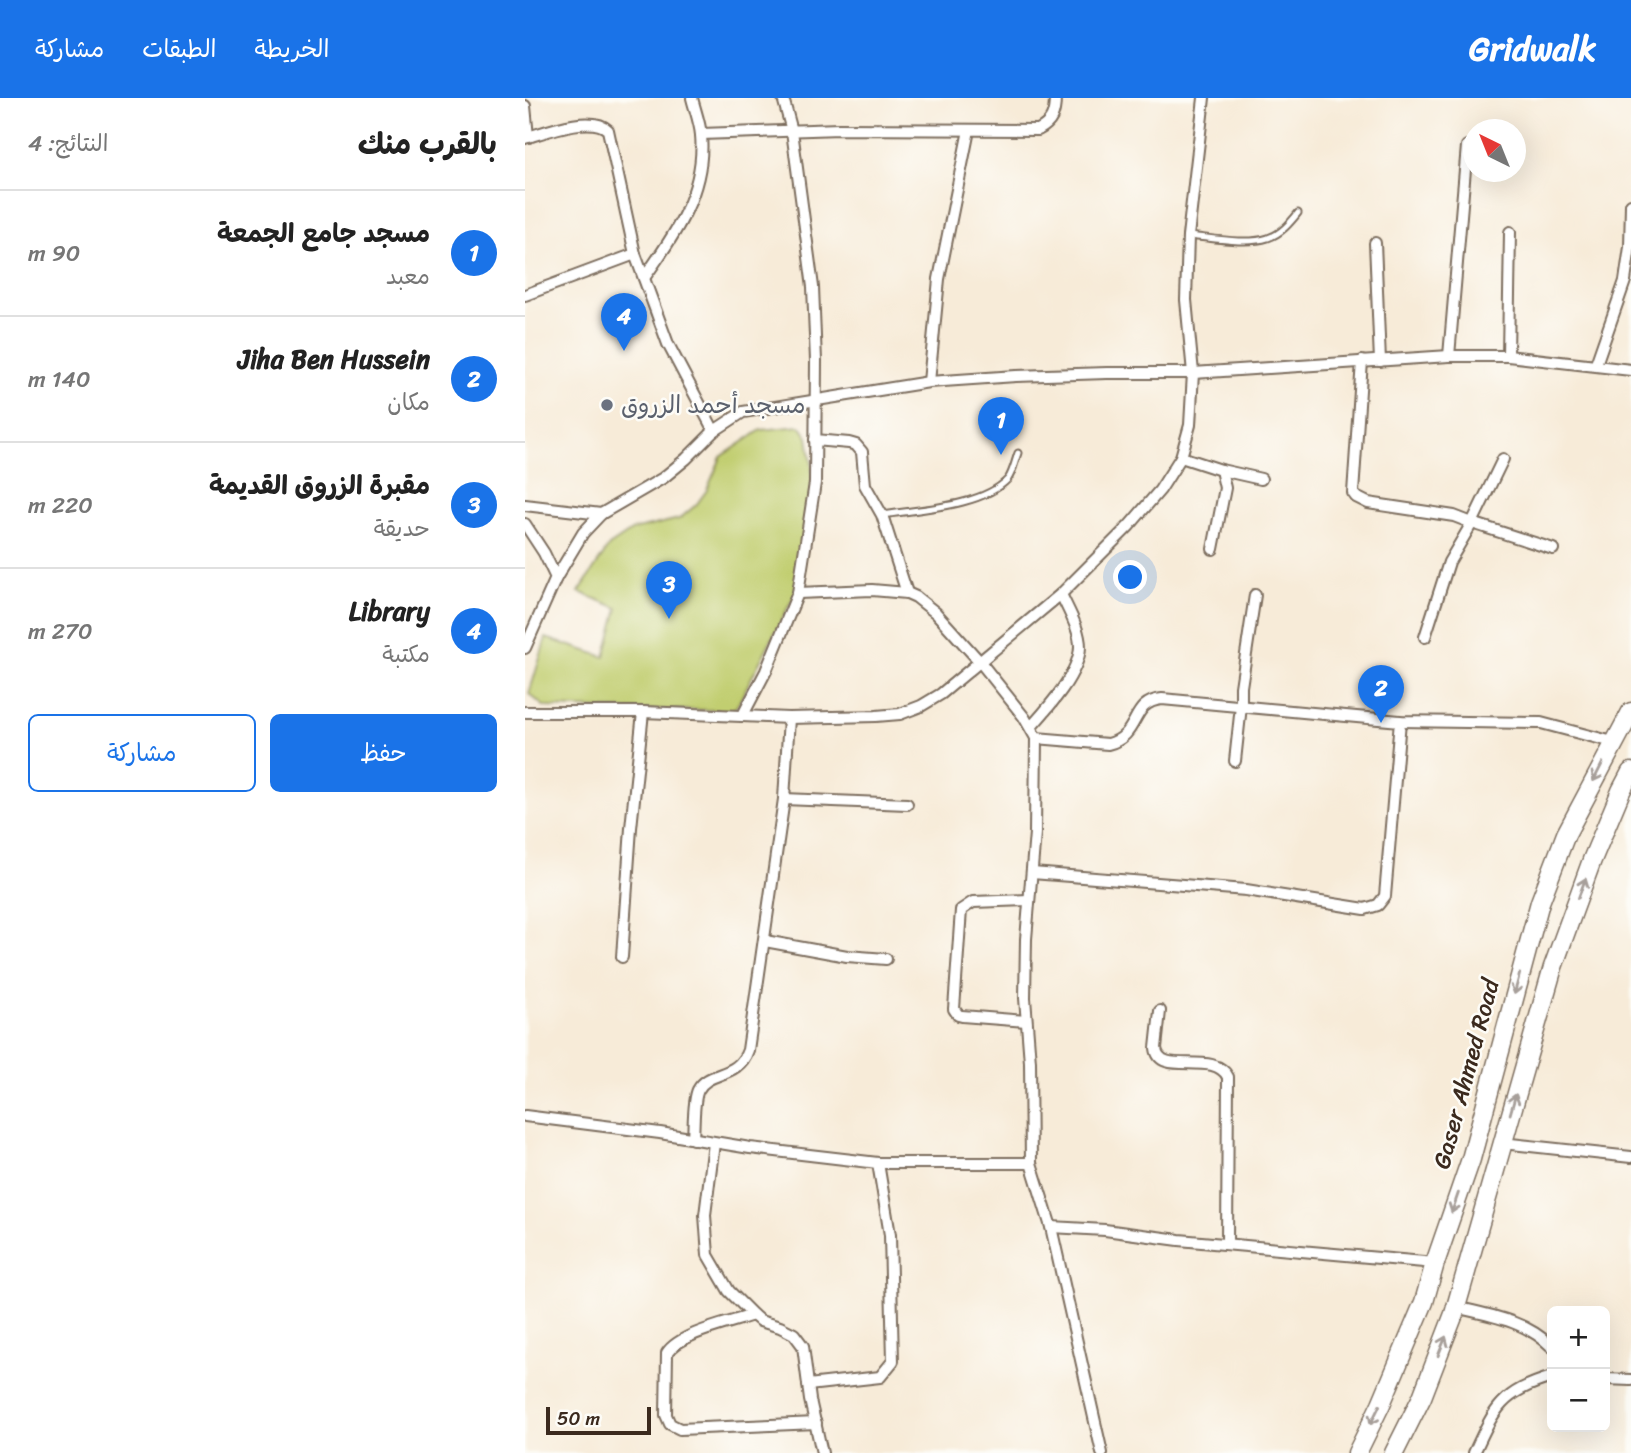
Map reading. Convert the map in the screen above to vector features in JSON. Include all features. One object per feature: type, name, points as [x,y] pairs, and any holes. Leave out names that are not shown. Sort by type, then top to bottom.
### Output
[{"type":"main road","name":"Gaser Ahmed Road","points":[[1357,1453],[1424,1303],[1434,1263],[1471,1158],[1540,902],[1566,834],[1631,712]]},
{"type":"main road","points":[[1394,1453],[1422,1396],[1455,1307],[1553,967],[1592,860],[1631,772]]},
{"type":"street","points":[[644,278],[680,224],[700,170],[701,134],[692,98]]},
{"type":"street","points":[[743,715],[766,671],[798,593],[815,483],[816,361],[813,287],[792,131],[783,98]]},
{"type":"street","points":[[701,134],[1038,130],[1050,122],[1055,109],[1055,98]]},
{"type":"street","points":[[525,712],[643,712],[789,718],[900,714],[941,694],[1061,594],[1152,499],[1181,457],[1190,425],[1193,373],[1186,300],[1188,236],[1204,98]]},
{"type":"street","points":[[525,106],[526,137],[572,125],[597,124],[605,128],[611,137],[635,254],[668,344],[714,431]]},
{"type":"street","points":[[929,382],[939,279],[969,130]]},
{"type":"street","points":[[1449,356],[1464,182]]},
{"type":"street","points":[[1597,365],[1625,281],[1630,247],[1631,204]]},
{"type":"street","points":[[1508,356],[1510,232]]},
{"type":"street","points":[[1375,243],[1380,360]]},
{"type":"street","points":[[525,295],[635,254]]},
{"type":"street","points":[[525,648],[557,578],[583,533],[601,514],[663,478],[687,459],[714,431],[743,412],[929,382],[1107,373],[1193,373],[1449,356],[1508,356],[1631,370]]},
{"type":"street","points":[[1362,361],[1353,493],[1356,497],[1369,503],[1454,516],[1553,549]]},
{"type":"street","points":[[815,440],[849,443],[858,447],[863,456],[865,485],[881,515],[907,593]]},
{"type":"street","points":[[1181,457],[1261,479]]},
{"type":"street","points":[[1425,637],[1449,562],[1472,523],[1503,458]]},
{"type":"street","points":[[1213,549],[1224,488],[1221,470]]},
{"type":"street","points":[[525,505],[601,514]]},
{"type":"street","points":[[525,524],[557,578]]},
{"type":"street","points":[[798,593],[872,590],[907,593],[925,602],[981,663],[1033,733],[1108,744],[1117,742],[1127,735],[1140,710],[1151,700],[1162,699],[1400,721],[1541,723],[1613,743]]},
{"type":"street","points":[[1061,594],[1075,625],[1080,648],[1069,680],[1033,733],[1032,873],[1026,939],[1031,1163],[1051,1227],[1103,1453]]},
{"type":"street","points":[[1235,761],[1241,687],[1255,595]]},
{"type":"street","points":[[622,957],[643,712]]},
{"type":"street","points":[[693,1139],[698,1089],[706,1081],[737,1067],[745,1059],[765,941],[784,799],[789,718]]},
{"type":"street","points":[[1032,873],[1246,890],[1365,909],[1378,905],[1385,896],[1400,721]]},
{"type":"street","points":[[784,799],[907,804]]},
{"type":"street","points":[[1026,1021],[958,1015],[954,1009],[961,910],[973,902],[1029,901]]},
{"type":"street","points":[[765,941],[847,956],[886,959]]},
{"type":"street","points":[[1160,1011],[1156,1054],[1161,1059],[1169,1062],[1216,1064],[1225,1070],[1228,1077],[1227,1244]]},
{"type":"street","points":[[525,1115],[713,1143],[879,1163],[1031,1163]]},
{"type":"street","points":[[713,1143],[705,1214],[708,1255],[729,1291],[753,1315],[760,1321],[794,1334],[803,1346],[821,1453]]},
{"type":"street","points":[[1502,1143],[1631,1157]]},
{"type":"street","points":[[808,1385],[880,1377],[893,1361],[890,1235],[879,1163]]},
{"type":"street","points":[[1051,1227],[1434,1263]]},
{"type":"street","points":[[1455,1307],[1494,1315],[1518,1324],[1542,1336],[1547,1342]]},
{"type":"street","points":[[753,1315],[685,1338],[672,1346],[667,1353],[666,1415],[670,1424],[680,1429],[815,1423]]},
{"type":"street","points":[[1473,1453],[1497,1407],[1511,1394],[1547,1379]]},
{"type":"street","points":[[1610,1379],[1631,1380]]},
{"type":"lane","points":[[1188,236],[1238,240],[1268,238],[1286,228],[1298,213]]},
{"type":"lane","points":[[881,515],[974,499],[993,492],[1010,477],[1018,453]]},
{"type":"green space","points":[[800,426],[808,437],[812,486],[795,594],[737,706],[732,710],[545,707],[529,694],[546,638],[605,657],[618,608],[579,592],[609,546],[633,530],[679,519],[696,505],[707,490],[721,457],[761,430]]},
{"type":"place","name":"Library","points":[[624,351]]},
{"type":"place","name":"مسجد أحمد الزروق","points":[[607,405]]},
{"type":"place","name":"مسجد جامع الجمعة","points":[[1001,455]]},
{"type":"place","name":"مقبرة الزروق القديمة","points":[[669,619]]},
{"type":"place","name":"Jiha Ben Hussein","points":[[1381,723]]}]
